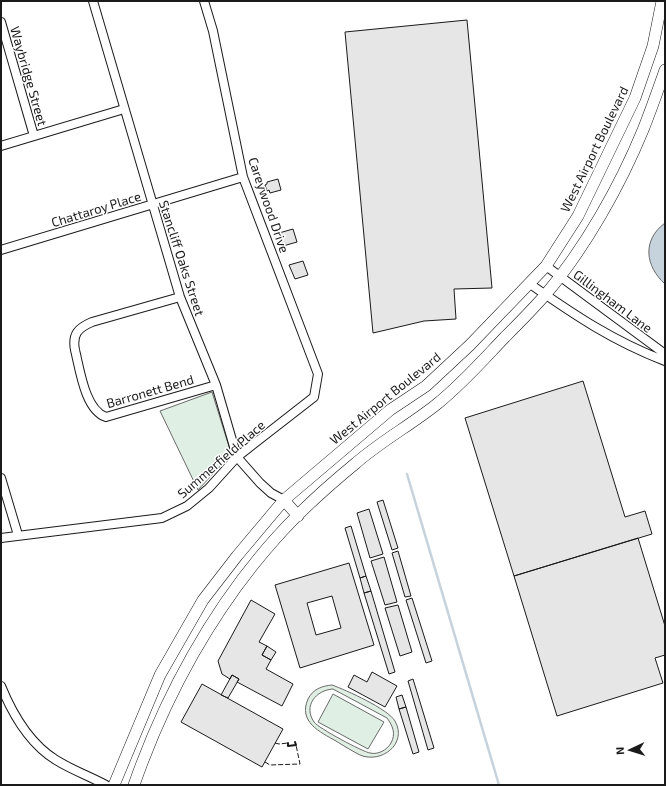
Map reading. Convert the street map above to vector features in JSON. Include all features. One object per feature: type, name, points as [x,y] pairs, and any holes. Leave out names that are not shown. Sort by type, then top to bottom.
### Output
[{"type":"main road","name":"West Airport Boulevard","points":[[114,785],[132,738],[160,675],[203,600],[237,556],[284,500],[390,410],[426,386],[530,284],[546,266],[578,216],[635,98],[653,46],[662,1]]},
{"type":"main road","points":[[134,785],[164,711],[193,653],[229,598],[258,559],[298,516],[358,461],[438,403],[478,366],[545,295],[560,276],[591,230],[620,177],[643,130],[665,70]]},
{"type":"main road","points":[[346,447],[358,461]]},
{"type":"main road","points":[[284,500],[298,516]]},
{"type":"main road","points":[[178,644],[193,653]]},
{"type":"street","name":"Stancliff Oaks Street","points":[[92,1],[180,297],[216,385],[237,457],[260,483],[271,493],[284,500]]},
{"type":"street","name":"Careywood Drive","points":[[204,1],[213,31],[243,176],[313,359]]},
{"type":"street","name":"Waybridge Street","points":[[1,22],[34,136]]},
{"type":"street","points":[[1,146],[124,109]]},
{"type":"street","name":"Chattaroy Place","points":[[1,250],[243,176]]},
{"type":"street","name":"Gillingham Lane","points":[[546,266],[665,354]]},
{"type":"street","name":"Gillingham Lane","points":[[530,284],[588,325],[636,350],[665,361]]},
{"type":"street","name":"Barronett Bend","points":[[180,297],[92,322],[76,332],[73,341],[90,404],[100,415],[111,416],[216,385]]},
{"type":"street","name":"Summerfield Place","points":[[1,538],[162,518],[187,506],[209,488],[237,457],[314,397],[318,374],[313,359]]},
{"type":"street","points":[[1,478],[18,535]]},
{"type":"street","points":[[1,686],[23,728],[36,744],[54,759],[106,785]]},
{"type":"green space","points":[[212,392],[231,453],[198,490],[160,411]]},
{"type":"green space","points":[[332,685],[356,695],[391,716],[398,729],[398,737],[390,750],[376,757],[360,755],[323,734],[312,725],[306,714],[308,699],[315,690]],"holes":[[[333,689],[387,718],[393,730],[393,740],[385,750],[379,753],[370,753],[350,744],[317,725],[311,716],[310,710],[313,700],[321,692]]]},
{"type":"green space","points":[[333,694],[384,722],[368,749],[318,722]]},
{"type":"shaded area","points":[[665,223],[665,284],[653,269],[649,253],[652,237]]},
{"type":"building","points":[[467,20],[492,288],[454,289],[456,319],[424,321],[373,333],[345,32]]},
{"type":"building","points":[[278,179],[281,190],[270,193],[269,190],[267,191],[265,185],[267,182]]},
{"type":"building","points":[[293,229],[297,242],[283,246],[279,233]]},
{"type":"building","points":[[303,261],[308,275],[295,279],[289,265]]},
{"type":"building","points":[[583,381],[625,517],[645,511],[652,534],[514,576],[465,418]]},
{"type":"building","points":[[383,500],[398,548],[392,550],[377,502]]},
{"type":"building","points":[[369,509],[383,554],[370,558],[357,513]]},
{"type":"building","points":[[351,526],[366,576],[360,578],[345,528]]},
{"type":"building","points":[[638,538],[665,626],[665,655],[655,658],[663,683],[557,716],[514,576]]},
{"type":"building","points":[[398,551],[411,596],[405,597],[392,553]]},
{"type":"building","points":[[384,557],[397,602],[385,605],[371,561]]},
{"type":"building","points":[[349,563],[374,645],[300,668],[275,585]],"holes":[[[332,596],[341,628],[316,635],[307,603]]]},
{"type":"building","points":[[366,576],[371,591],[364,593],[360,578]]},
{"type":"building","points":[[371,591],[395,672],[389,674],[364,593]]},
{"type":"building","points":[[412,598],[432,661],[426,663],[406,600]]},
{"type":"building","points":[[251,600],[275,614],[259,642],[267,646],[262,655],[271,660],[266,669],[293,684],[282,706],[237,682],[239,679],[232,675],[230,679],[222,674],[218,661]]},
{"type":"building","points":[[398,605],[412,652],[400,656],[385,608]]},
{"type":"building","points":[[267,646],[276,652],[271,660],[262,655]]},
{"type":"building","points":[[372,672],[397,686],[385,707],[348,687],[354,675],[367,682]]},
{"type":"building","points":[[232,675],[239,679],[228,698],[221,695]]},
{"type":"building","points":[[413,679],[434,748],[428,750],[408,681]]},
{"type":"building","points":[[202,684],[283,729],[262,767],[181,722]]},
{"type":"building","points":[[402,695],[406,707],[399,709],[396,697]]},
{"type":"building","points":[[406,707],[419,752],[413,754],[399,709]]},
{"type":"waterway","points":[[407,474],[499,785]]},
{"type":"fence","points":[[275,743],[288,743]]},
{"type":"fence","points":[[265,762],[270,765],[300,764],[296,745]]},
{"type":"wall","points":[[288,743],[288,746],[296,745],[295,742]]}]
